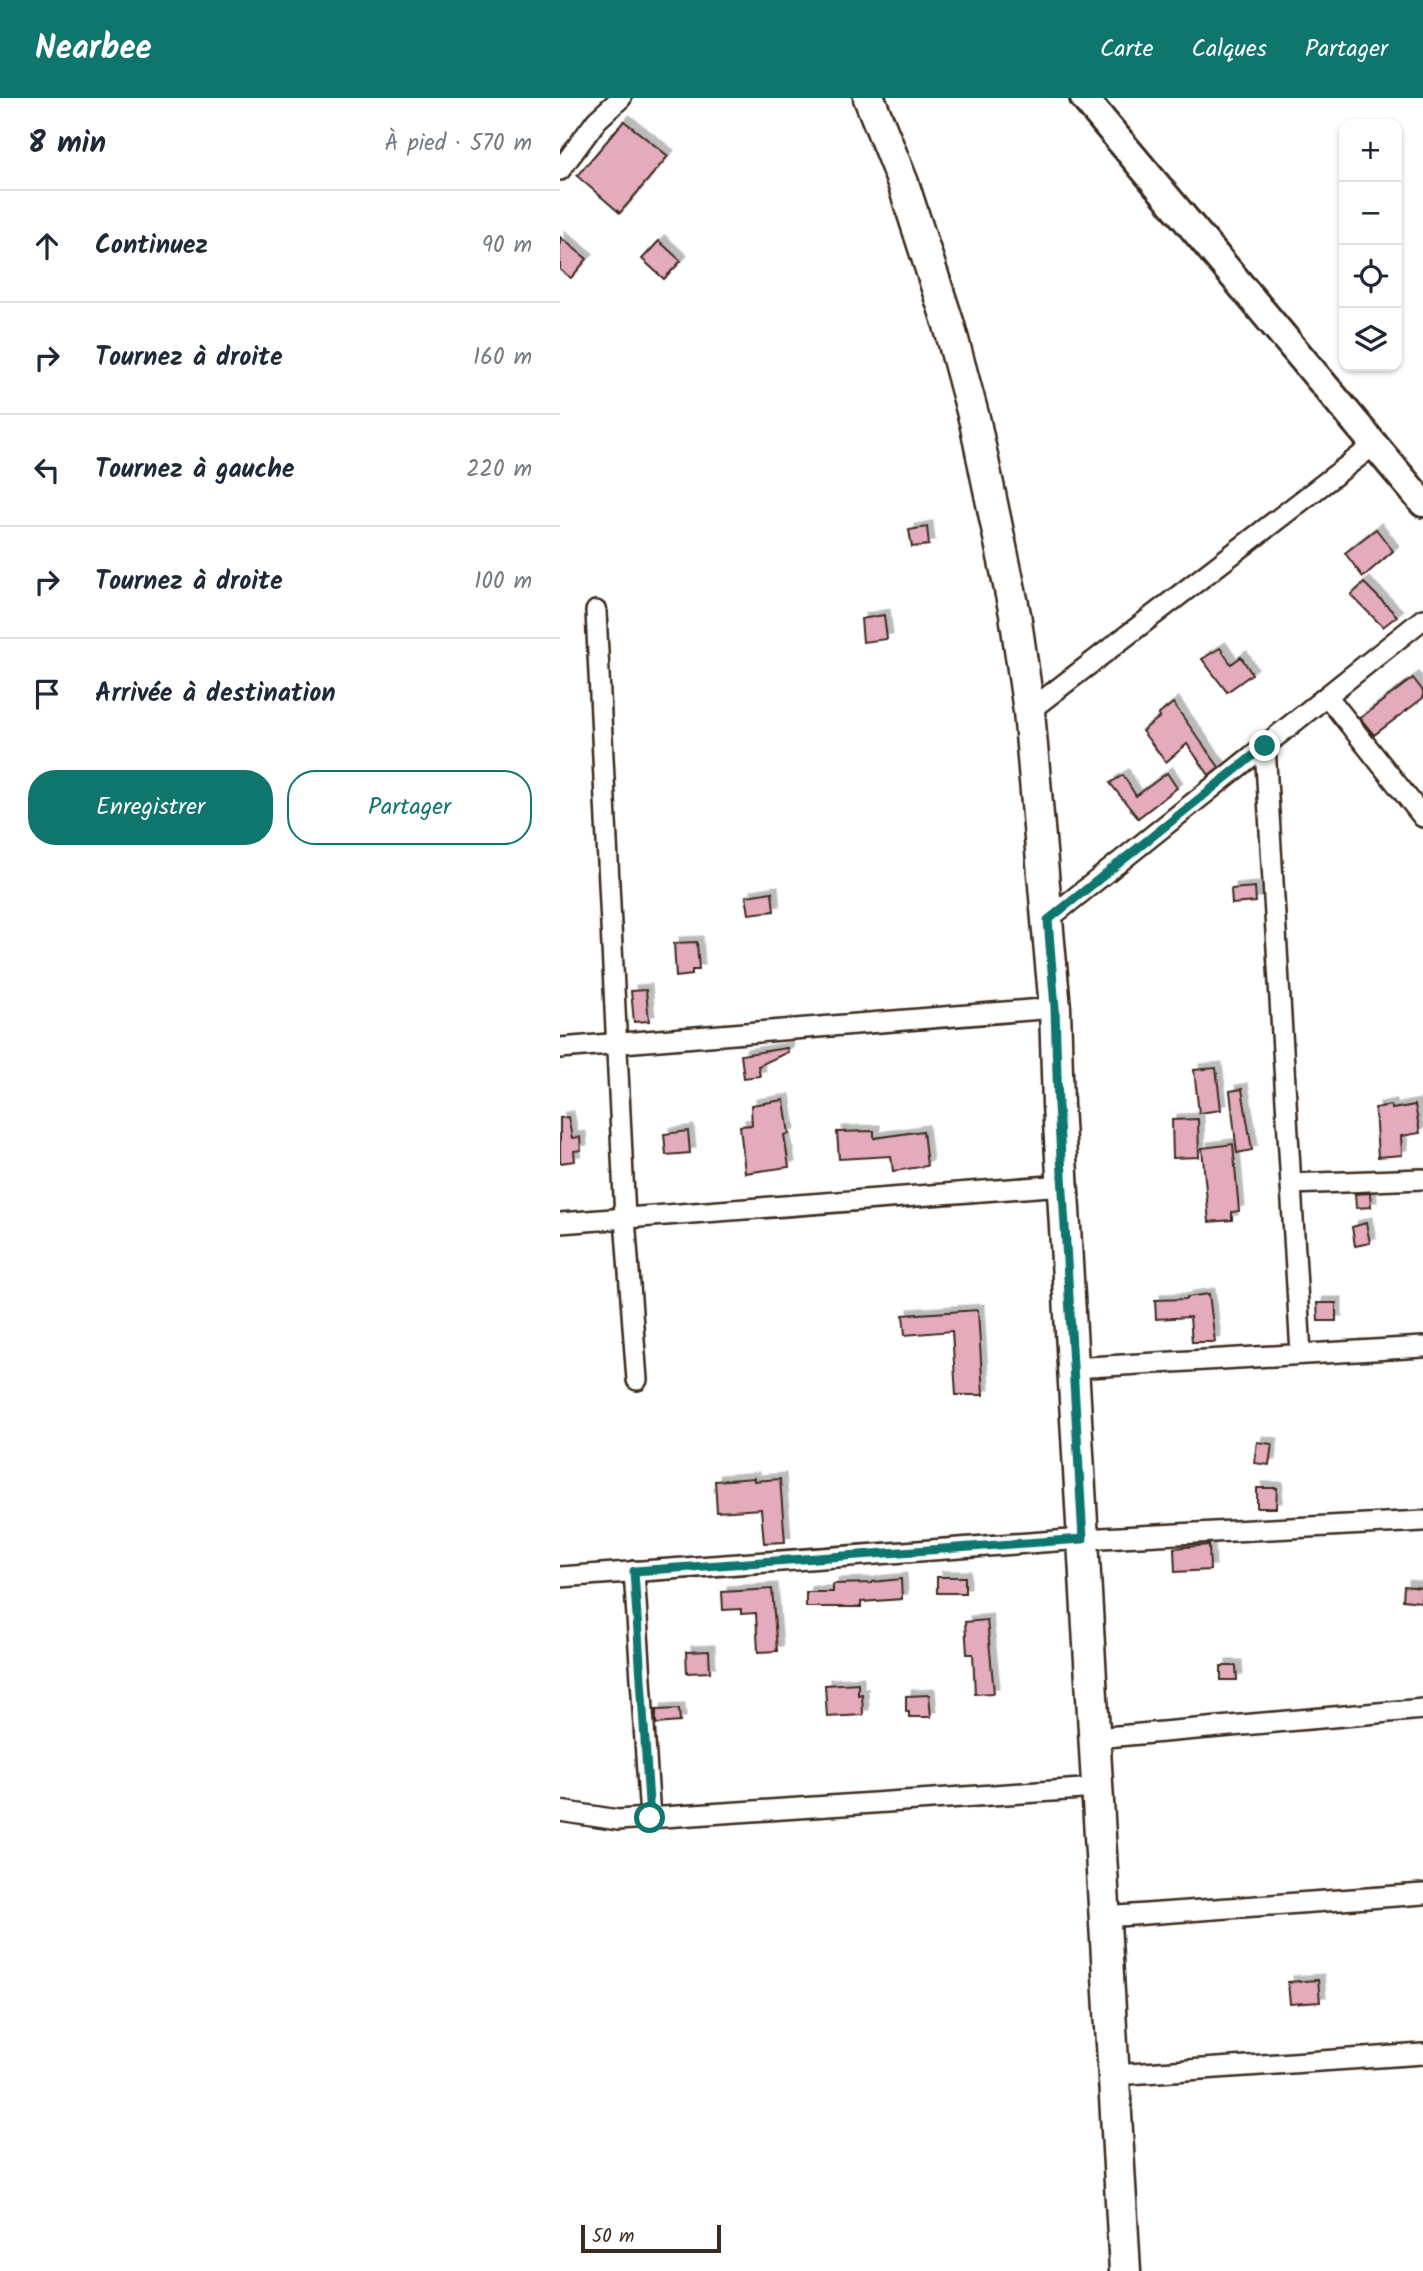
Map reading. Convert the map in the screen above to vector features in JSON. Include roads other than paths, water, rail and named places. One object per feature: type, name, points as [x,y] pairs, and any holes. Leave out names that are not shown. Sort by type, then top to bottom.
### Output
[{"type":"main road","points":[[869,98],[903,183],[949,325],[975,422],[1015,614],[1028,712],[1055,1008],[1125,2271]]},
{"type":"main road","points":[[1084,98],[1423,503]]},
{"type":"street","points":[[560,170],[597,120],[621,98]]},
{"type":"street","points":[[1028,712],[1374,445]]},
{"type":"street","points":[[596,611],[625,1218],[637,1380]]},
{"type":"street","points":[[1048,920],[1423,619]]},
{"type":"street","points":[[1327,696],[1423,817]]},
{"type":"street","points":[[1265,746],[1301,1354]]},
{"type":"street","points":[[560,1048],[1055,1008]]},
{"type":"street","points":[[1291,1184],[1423,1179]]},
{"type":"street","points":[[560,1223],[1063,1185]]},
{"type":"street","points":[[1073,1368],[1423,1347]]},
{"type":"street","points":[[560,1577],[1083,1539],[1423,1521]]},
{"type":"street","points":[[634,1571],[650,1818]]},
{"type":"street","points":[[1095,1738],[1423,1709]]},
{"type":"street","points":[[560,1811],[618,1820],[1097,1788]]},
{"type":"street","points":[[1105,1917],[1423,1894]]},
{"type":"street","points":[[1114,2075],[1423,2054]]}]
